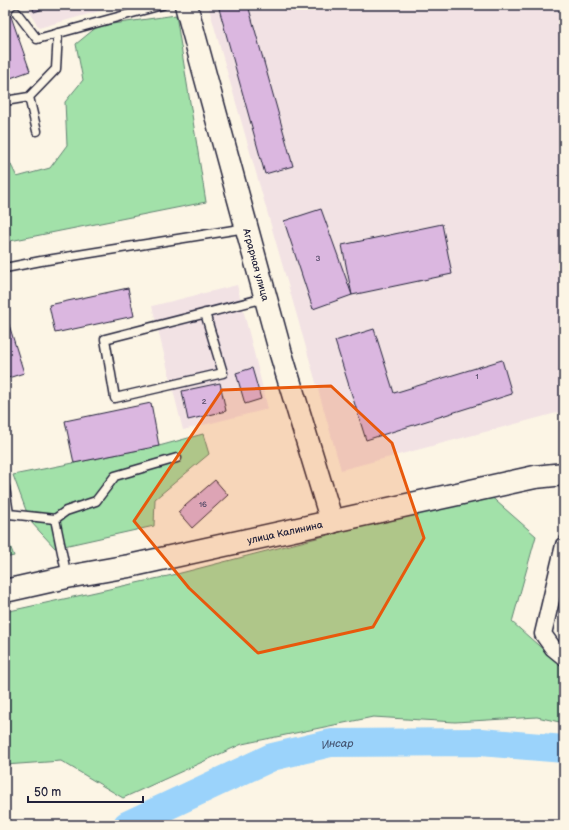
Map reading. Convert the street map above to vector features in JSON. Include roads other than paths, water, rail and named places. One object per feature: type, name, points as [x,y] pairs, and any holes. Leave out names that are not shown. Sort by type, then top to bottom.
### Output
[{"type":"main road","name":"Аграрная улица","points":[[186,5],[281,354],[332,522]]},
{"type":"main road","name":"улица Калинина","points":[[5,591],[67,577],[129,566],[536,477],[564,474]]},
{"type":"street","points":[[564,545],[543,634],[553,648],[564,657]]},
{"type":"lane","points":[[17,13],[37,39],[162,5]]},
{"type":"lane","points":[[5,101],[29,96],[56,69],[58,33]]},
{"type":"lane","points":[[29,96],[37,131]]},
{"type":"lane","points":[[5,268],[246,227]]},
{"type":"lane","points":[[205,313],[223,372],[115,398],[105,339],[266,297]]},
{"type":"lane","points":[[5,487],[9,514],[55,518],[66,511],[96,501],[115,476],[177,458]]},
{"type":"lane","points":[[55,518],[67,577]]},
{"type":"waterway","name":"Инсар","points":[[127,825],[272,757],[331,743],[481,742],[564,749]]}]
